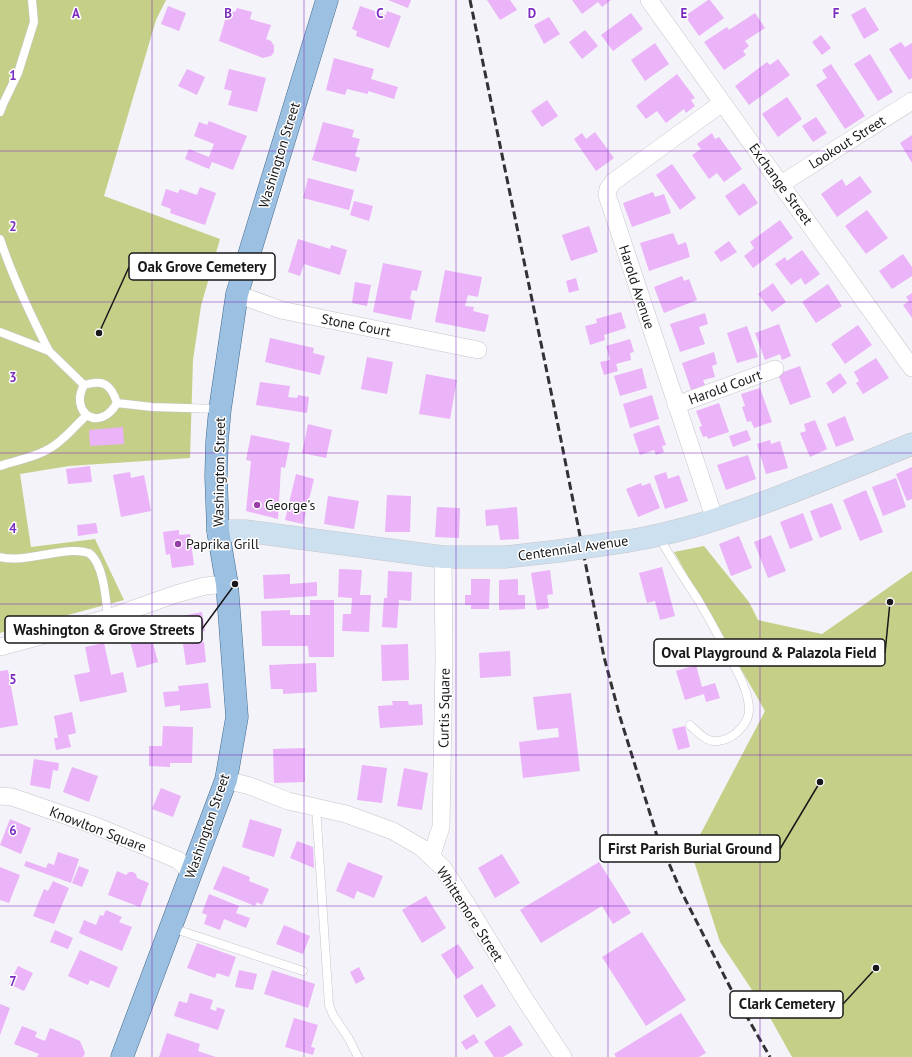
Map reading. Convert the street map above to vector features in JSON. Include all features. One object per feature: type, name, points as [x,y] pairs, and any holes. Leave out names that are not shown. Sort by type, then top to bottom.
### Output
[{"type":"main road","name":"Washington Street","points":[[122,1057],[226,780],[237,717],[227,584],[218,531],[216,476],[220,409],[237,294],[327,0]]},
{"type":"street","name":"Exchange Street","points":[[649,0],[782,184],[912,368]]},
{"type":"street","name":"Lookout Street","points":[[782,184],[912,101]]},
{"type":"street","name":"Harold Avenue","points":[[715,520],[608,199],[607,191],[613,182],[722,103]]},
{"type":"street","name":"Stone Court","points":[[237,294],[281,310],[478,350]]},
{"type":"street","name":"Harold Court","points":[[676,404],[774,369]]},
{"type":"street","name":"Centennial Avenue","points":[[218,531],[245,531],[443,556],[506,557],[559,551],[658,536],[715,520],[821,481],[912,444]]},
{"type":"street","name":"Curtis Square","points":[[431,857],[441,827],[444,667],[443,556]]},
{"type":"street","points":[[0,647],[108,618],[176,594],[205,586],[227,584]]},
{"type":"street","name":"Whittemore Street","points":[[226,780],[250,786],[288,801],[346,814],[392,831],[422,848],[443,868],[524,998],[563,1057]]},
{"type":"street","name":"Knowlton Square","points":[[0,796],[12,797],[96,826],[178,860],[191,873]]},
{"type":"lane","points":[[0,112],[18,73],[34,22],[32,0]]},
{"type":"lane","points":[[0,238],[8,263],[29,312],[49,351],[84,385]]},
{"type":"lane","points":[[0,332],[49,351]]},
{"type":"lane","points":[[92,382],[100,382],[109,386],[117,403],[107,415],[98,419],[93,419],[87,415],[79,401],[80,393],[84,385],[92,382]]},
{"type":"lane","points":[[117,403],[152,407],[220,409]]},
{"type":"lane","points":[[0,466],[32,457],[50,448],[60,441],[87,415]]},
{"type":"lane","points":[[658,536],[670,558],[704,610],[741,679],[749,703],[748,720],[741,728],[726,740],[712,742],[704,738],[690,725]]},
{"type":"lane","points":[[0,557],[6,559],[21,558],[73,551],[89,553],[95,560],[101,576],[108,618]]},
{"type":"lane","points":[[316,808],[329,1005],[333,1016],[349,1039],[358,1057]]},
{"type":"lane","points":[[171,928],[303,971]]},
{"type":"green space","points":[[0,0],[166,0],[156,20],[104,196],[220,239],[201,306],[193,360],[190,458],[69,466],[20,474],[31,547],[95,539],[124,600],[0,633]]},
{"type":"green space","points":[[704,546],[749,602],[758,620],[822,634],[912,571],[912,1057],[792,1057],[768,1014],[720,942],[691,852],[765,711],[674,552]]},
{"type":"building","points":[[388,0],[411,0],[408,8]]},
{"type":"building","points":[[487,0],[510,0],[517,10],[500,20]]},
{"type":"building","points":[[572,0],[611,0],[602,7],[598,2],[582,14]]},
{"type":"building","points":[[710,0],[724,18],[699,36],[685,16]]},
{"type":"building","points":[[168,6],[186,13],[179,31],[161,24]]},
{"type":"building","points":[[360,6],[386,15],[387,11],[401,16],[389,48],[356,36],[357,31],[352,29]]},
{"type":"building","points":[[865,7],[879,30],[864,39],[851,15]]},
{"type":"building","points":[[237,8],[252,12],[250,19],[271,25],[266,39],[271,41],[274,46],[274,52],[271,56],[263,58],[219,41],[228,10],[235,12]]},
{"type":"building","points":[[631,13],[643,29],[613,51],[601,35]]},
{"type":"building","points":[[755,13],[765,28],[745,41],[749,46],[743,51],[746,55],[724,70],[704,42],[727,27],[729,30]]},
{"type":"building","points":[[549,17],[560,34],[544,44],[534,25]]},
{"type":"building","points":[[585,30],[598,46],[582,59],[569,42]]},
{"type":"building","points":[[821,35],[831,48],[822,55],[812,42]]},
{"type":"building","points":[[901,42],[905,47],[912,43],[912,78],[909,80],[889,49]]},
{"type":"building","points":[[655,43],[669,64],[645,81],[631,60]]},
{"type":"building","points":[[870,54],[893,92],[878,101],[854,64]]},
{"type":"building","points":[[334,58],[374,69],[371,79],[398,87],[394,99],[368,91],[368,94],[347,89],[345,95],[326,90]]},
{"type":"building","points":[[778,59],[790,75],[749,105],[735,86],[767,62],[770,65]]},
{"type":"building","points":[[831,64],[865,116],[845,129],[816,85],[827,78],[822,70]]},
{"type":"building","points":[[187,69],[205,77],[197,95],[178,86]]},
{"type":"building","points":[[229,69],[266,78],[257,112],[228,105],[232,91],[224,89]]},
{"type":"building","points":[[677,74],[695,98],[691,100],[695,106],[686,113],[684,109],[666,123],[657,111],[646,119],[636,106]]},
{"type":"building","points":[[787,97],[802,119],[778,137],[762,114]]},
{"type":"building","points":[[547,100],[558,116],[542,127],[531,111]]},
{"type":"building","points":[[816,117],[827,133],[813,142],[802,126]]},
{"type":"building","points":[[209,121],[247,136],[233,170],[212,162],[209,169],[185,159],[189,149],[209,157],[214,144],[194,136],[199,122],[207,125]]},
{"type":"building","points":[[323,122],[354,130],[352,137],[360,139],[355,156],[360,158],[356,172],[312,160]]},
{"type":"building","points":[[595,132],[614,158],[596,171],[574,139],[582,133],[586,139]]},
{"type":"building","points":[[712,133],[715,139],[719,137],[742,169],[724,182],[717,173],[709,179],[692,155],[701,149],[697,144]]},
{"type":"building","points":[[912,135],[912,163],[900,143]]},
{"type":"building","points":[[672,164],[696,198],[680,210],[656,175]]},
{"type":"building","points":[[860,176],[872,192],[837,217],[821,194],[842,179],[846,186]]},
{"type":"building","points":[[308,178],[354,190],[349,210],[303,198]]},
{"type":"building","points":[[744,183],[758,203],[739,216],[725,196]]},
{"type":"building","points":[[200,187],[216,193],[205,225],[170,213],[171,209],[161,205],[166,189],[178,193],[180,189],[197,195]]},
{"type":"building","points":[[653,192],[655,197],[664,194],[671,213],[632,227],[623,203]]},
{"type":"building","points":[[354,201],[373,206],[369,221],[350,215]]},
{"type":"building","points":[[867,210],[888,238],[866,254],[845,226]]},
{"type":"building","points":[[780,220],[793,238],[753,268],[744,256],[754,248],[750,242]]},
{"type":"building","points":[[589,226],[598,252],[571,261],[562,235]]},
{"type":"building","points":[[673,233],[678,245],[686,242],[690,257],[649,271],[640,243]]},
{"type":"building","points":[[298,239],[330,249],[331,245],[347,250],[340,275],[304,264],[300,276],[288,272]]},
{"type":"building","points":[[729,241],[737,252],[721,262],[714,252]]},
{"type":"building","points":[[802,250],[820,274],[805,285],[801,278],[791,285],[775,264],[785,257],[787,261]]},
{"type":"building","points":[[903,254],[912,267],[912,276],[892,289],[879,271]]},
{"type":"building","points":[[383,263],[422,271],[417,291],[412,290],[410,299],[415,301],[411,320],[373,312]]},
{"type":"building","points":[[445,270],[482,277],[478,297],[468,295],[465,306],[474,307],[473,311],[489,315],[485,332],[435,322]]},
{"type":"building","points":[[682,276],[684,281],[689,279],[697,300],[664,313],[654,287]]},
{"type":"building","points":[[576,278],[579,290],[569,293],[566,281]]},
{"type":"building","points":[[355,282],[371,285],[367,306],[352,303]]},
{"type":"building","points":[[773,283],[786,302],[772,312],[758,294]]},
{"type":"building","points":[[828,284],[842,306],[816,323],[802,302]]},
{"type":"building","points":[[912,293],[912,318],[903,305],[909,301],[906,297]]},
{"type":"building","points":[[621,312],[626,328],[604,335],[605,340],[590,345],[585,326],[597,323],[596,319]]},
{"type":"building","points":[[705,313],[708,324],[699,327],[705,344],[680,352],[670,324]]},
{"type":"building","points":[[779,324],[791,356],[782,360],[780,354],[765,360],[755,333]]},
{"type":"building","points":[[858,325],[872,345],[845,364],[831,344]]},
{"type":"building","points":[[747,326],[758,357],[737,363],[727,333]]},
{"type":"building","points":[[270,338],[314,348],[313,353],[325,356],[320,375],[265,362]]},
{"type":"building","points":[[630,339],[634,352],[630,353],[631,360],[616,364],[618,371],[604,375],[600,362],[610,360],[606,346]]},
{"type":"building","points":[[714,352],[717,364],[712,366],[715,377],[703,380],[705,385],[691,390],[682,363]]},
{"type":"building","points":[[367,357],[393,362],[387,394],[361,389]]},
{"type":"building","points":[[876,358],[889,378],[863,394],[856,383],[859,381],[854,372]]},
{"type":"building","points":[[800,366],[811,397],[790,405],[778,374]]},
{"type":"building","points":[[642,368],[647,388],[620,396],[614,376]]},
{"type":"building","points":[[840,373],[847,383],[833,394],[826,383]]},
{"type":"building","points":[[426,374],[457,380],[450,419],[419,414]]},
{"type":"building","points":[[260,382],[290,386],[288,397],[297,398],[298,395],[309,397],[307,413],[256,405]]},
{"type":"building","points":[[760,388],[772,422],[754,428],[751,421],[747,422],[742,407],[745,406],[741,394]]},
{"type":"building","points":[[652,395],[659,419],[630,428],[623,404]]},
{"type":"building","points":[[719,403],[729,432],[708,439],[707,436],[703,437],[699,427],[702,426],[696,411]]},
{"type":"building","points":[[845,416],[854,440],[836,447],[827,424]]},
{"type":"building","points":[[815,420],[827,449],[810,457],[800,433],[806,431],[804,424]]},
{"type":"building","points":[[308,424],[332,430],[326,458],[302,453]]},
{"type":"building","points":[[659,425],[666,445],[662,446],[664,452],[656,455],[654,450],[640,455],[633,434]]},
{"type":"building","points":[[123,427],[124,444],[90,446],[89,430]]},
{"type":"building","points":[[747,430],[751,440],[733,447],[729,436]]},
{"type":"building","points":[[251,435],[290,443],[285,468],[281,467],[278,519],[246,511],[251,461],[246,460]]},
{"type":"building","points":[[770,440],[771,444],[780,441],[788,468],[766,474],[757,444]]},
{"type":"building","points":[[748,455],[756,479],[726,490],[717,465]]},
{"type":"building","points":[[90,466],[92,482],[68,484],[66,469]]},
{"type":"building","points":[[912,467],[912,499],[907,501],[896,474]]},
{"type":"building","points":[[130,472],[131,478],[144,475],[151,511],[121,517],[113,475]]},
{"type":"building","points":[[666,472],[668,479],[679,475],[688,501],[665,509],[654,476]]},
{"type":"building","points":[[296,474],[314,479],[303,524],[285,520]]},
{"type":"building","points":[[896,478],[906,507],[883,516],[872,487]]},
{"type":"building","points":[[641,483],[642,486],[650,483],[660,508],[638,517],[626,489]]},
{"type":"building","points":[[866,490],[883,532],[860,541],[843,500]]},
{"type":"building","points":[[387,495],[411,496],[410,532],[385,532]]},
{"type":"building","points":[[328,496],[359,501],[354,529],[324,524]]},
{"type":"building","points":[[832,503],[842,529],[820,538],[810,511]]},
{"type":"building","points":[[437,507],[460,508],[459,538],[435,537]]},
{"type":"building","points":[[517,507],[519,539],[500,540],[498,525],[486,526],[485,510]]},
{"type":"building","points":[[803,513],[813,540],[790,549],[780,522]]},
{"type":"building","points":[[96,523],[98,533],[78,536],[77,525]]},
{"type":"building","points":[[179,530],[179,535],[190,534],[194,565],[172,568],[170,554],[166,555],[163,532]]},
{"type":"building","points":[[771,535],[786,571],[768,578],[754,542]]},
{"type":"building","points":[[739,536],[752,568],[731,576],[719,544]]},
{"type":"building","points":[[662,567],[675,616],[660,620],[655,601],[647,603],[639,573]]},
{"type":"building","points":[[339,569],[362,570],[360,595],[371,595],[369,632],[342,631],[343,614],[351,614],[352,598],[338,597]]},
{"type":"building","points":[[550,570],[553,594],[547,595],[549,608],[537,610],[531,573]]},
{"type":"building","points":[[388,571],[412,572],[411,601],[399,600],[397,628],[382,627],[384,598],[387,598]]},
{"type":"building","points":[[290,574],[290,584],[317,582],[317,596],[264,599],[263,575]]},
{"type":"building","points":[[471,579],[490,579],[489,609],[471,609],[471,605],[465,605],[465,595],[471,595]]},
{"type":"building","points":[[518,579],[518,595],[525,595],[525,609],[499,610],[499,580]]},
{"type":"building","points":[[310,600],[334,600],[334,657],[309,657],[308,646],[262,646],[261,611],[290,610],[290,615],[310,615]]},
{"type":"building","points":[[202,612],[205,631],[198,632],[199,635],[192,636],[192,633],[176,636],[172,618]]},
{"type":"building","points":[[149,628],[158,662],[137,668],[128,633]]},
{"type":"building","points":[[204,642],[206,662],[186,665],[183,644]]},
{"type":"building","points":[[104,643],[111,675],[123,672],[127,692],[80,702],[74,675],[90,672],[85,647]]},
{"type":"building","points":[[408,644],[409,680],[382,681],[381,645]]},
{"type":"building","points":[[510,651],[511,676],[480,678],[479,653]]},
{"type":"building","points":[[316,663],[317,692],[283,694],[283,689],[271,689],[269,665]]},
{"type":"building","points":[[696,665],[702,687],[715,683],[720,698],[706,702],[704,694],[685,700],[676,671]]},
{"type":"building","points":[[8,670],[18,725],[0,728],[0,671]]},
{"type":"building","points":[[208,683],[211,708],[180,711],[180,705],[165,707],[163,692],[179,691],[178,686]]},
{"type":"building","points":[[571,693],[580,771],[523,778],[519,742],[559,737],[558,728],[537,730],[533,697]]},
{"type":"building","points":[[392,701],[408,701],[409,705],[422,704],[423,725],[380,728],[378,706],[393,705]]},
{"type":"building","points":[[72,712],[76,733],[68,735],[71,747],[56,750],[54,738],[58,738],[54,716]]},
{"type":"building","points":[[163,726],[193,727],[192,763],[170,763],[170,767],[149,766],[149,746],[162,746]]},
{"type":"building","points":[[685,726],[690,747],[678,750],[672,729]]},
{"type":"building","points":[[305,748],[305,782],[274,783],[273,749]]},
{"type":"building","points":[[34,759],[59,763],[58,771],[53,770],[50,789],[30,785]]},
{"type":"building","points":[[362,765],[387,768],[382,803],[357,800]]},
{"type":"building","points":[[72,767],[98,776],[89,802],[63,792]]},
{"type":"building","points":[[404,768],[428,773],[422,810],[397,806]]},
{"type":"building","points":[[161,788],[181,796],[173,817],[152,809]]},
{"type":"building","points":[[10,819],[31,828],[21,854],[0,845]]},
{"type":"building","points":[[250,819],[282,829],[274,857],[242,847]]},
{"type":"building","points":[[297,841],[313,847],[314,868],[290,858]]},
{"type":"building","points":[[58,852],[79,859],[71,883],[24,866],[26,861],[46,868],[48,863],[54,865]]},
{"type":"building","points":[[502,854],[520,883],[495,898],[478,868]]},
{"type":"building","points":[[348,862],[383,876],[374,898],[357,891],[354,899],[336,891]]},
{"type":"building","points":[[599,862],[631,913],[613,924],[602,906],[541,943],[520,910]]},
{"type":"building","points":[[79,866],[89,870],[82,887],[72,883]]},
{"type":"building","points":[[223,866],[250,877],[249,881],[269,889],[262,905],[257,902],[255,906],[213,889]]},
{"type":"building","points":[[0,867],[20,875],[9,903],[0,900]]},
{"type":"building","points":[[117,871],[126,875],[129,872],[133,872],[136,874],[137,878],[149,883],[140,907],[108,895]]},
{"type":"building","points":[[53,881],[69,888],[54,924],[33,916],[44,889],[48,891]]},
{"type":"building","points":[[209,894],[239,906],[236,913],[250,918],[246,928],[224,919],[220,930],[204,924],[207,915],[202,913]]},
{"type":"building","points":[[426,896],[446,928],[422,943],[402,910]]},
{"type":"building","points":[[106,910],[122,917],[119,922],[132,927],[122,951],[79,933],[84,920],[96,925],[100,915],[103,916]]},
{"type":"building","points":[[284,925],[310,936],[303,954],[276,944]]},
{"type":"building","points":[[55,930],[73,938],[68,949],[50,942]]},
{"type":"building","points":[[642,932],[686,1000],[646,1026],[602,957]]},
{"type":"building","points":[[197,943],[236,957],[229,977],[217,973],[215,978],[187,968]]},
{"type":"building","points":[[458,944],[474,968],[457,979],[441,955]]},
{"type":"building","points":[[80,950],[118,967],[109,988],[90,980],[88,985],[68,976]]},
{"type":"building","points":[[18,966],[33,973],[24,991],[9,984]]},
{"type":"building","points":[[359,967],[365,979],[356,984],[350,972]]},
{"type":"building","points":[[239,970],[257,974],[253,990],[235,987]]},
{"type":"building","points":[[272,970],[315,984],[308,1008],[264,994]]},
{"type":"building","points":[[482,984],[496,1006],[477,1018],[463,996]]},
{"type":"building","points":[[190,993],[213,1000],[210,1009],[216,1011],[217,1007],[225,1010],[218,1030],[174,1016],[179,1001],[187,1003]]},
{"type":"building","points":[[0,1004],[10,1008],[0,1035]]},
{"type":"building","points":[[681,1013],[706,1053],[699,1057],[616,1057],[614,1054]]},
{"type":"building","points":[[294,1018],[318,1025],[311,1047],[315,1048],[313,1055],[285,1047]]},
{"type":"building","points":[[510,1025],[523,1045],[503,1057],[494,1057],[484,1042]]},
{"type":"building","points":[[22,1026],[37,1032],[35,1037],[45,1041],[50,1028],[80,1041],[85,1053],[83,1057],[37,1057],[39,1054],[14,1044]]},
{"type":"building","points":[[167,1033],[200,1044],[198,1051],[216,1057],[159,1057]]},
{"type":"building","points":[[474,1034],[479,1042],[466,1050],[461,1042]]},
{"type":"railway","points":[[470,0],[561,440],[604,657],[620,717],[657,836],[681,891],[731,989],[770,1057]]},
{"type":"place","name":"Oak Grove Cemetery","points":[[99,333]]},
{"type":"place","name":"George's","points":[[257,505]]},
{"type":"place","name":"Paprika Grill","points":[[178,544]]},
{"type":"place","name":"Washington & Grove Streets","points":[[235,584]]},
{"type":"place","name":"Oval Playground & Palazola Field","points":[[890,602]]},
{"type":"place","name":"First Parish Burial Ground","points":[[820,782]]},
{"type":"place","name":"Clark Cemetery","points":[[876,968]]}]
